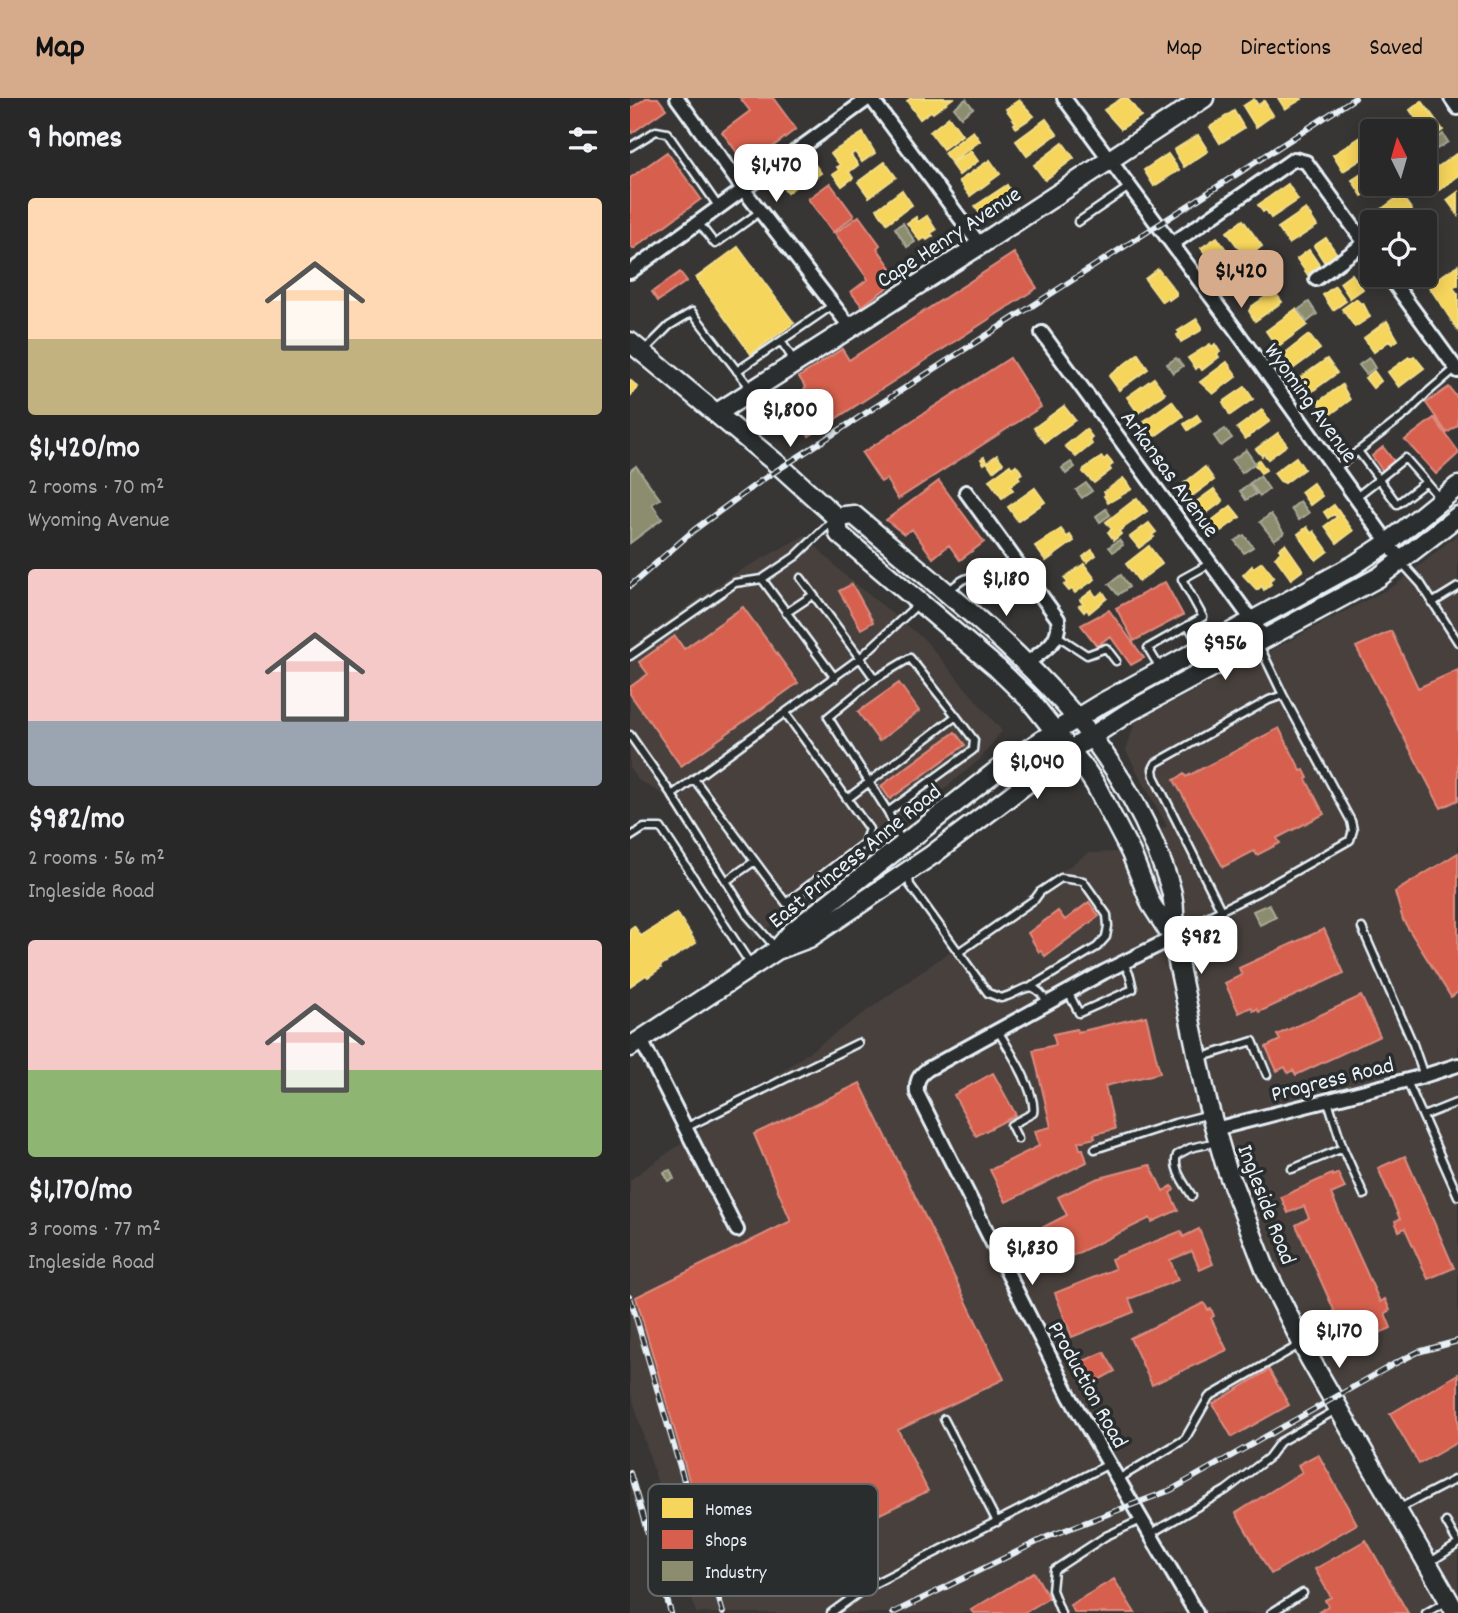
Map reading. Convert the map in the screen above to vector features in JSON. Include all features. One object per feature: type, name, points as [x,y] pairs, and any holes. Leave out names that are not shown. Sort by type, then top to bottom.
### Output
[{"type":"street","points":[[677,98],[743,189],[851,328]]},
{"type":"street","points":[[630,272],[870,98],[980,245]]},
{"type":"street","name":"Wyoming Avenue","points":[[1064,98],[1401,561]]},
{"type":"street","name":"Cape Henry Avenue","points":[[717,413],[1204,98]]},
{"type":"street","points":[[1451,98],[1458,108]]},
{"type":"street","points":[[1172,244],[1294,159],[1306,162],[1360,237]]},
{"type":"street","points":[[1316,279],[1360,253]]},
{"type":"street","points":[[1397,287],[1457,370]]},
{"type":"street","name":"Arkansas Avenue","points":[[1042,333],[1252,620],[1261,640]]},
{"type":"street","name":"Ingleside Road","points":[[636,347],[782,468],[836,517],[839,534],[997,668],[1030,700],[1090,776],[1114,817],[1151,904],[1173,938]]},
{"type":"street","name":"East Princess Anne Road","points":[[777,950],[792,932],[1000,768],[1077,718],[1354,565],[1389,542],[1458,486]]},
{"type":"street","points":[[966,492],[1058,619],[1058,636],[1027,663]]},
{"type":"street","name":"Ingleside Road","points":[[836,517],[854,515],[1027,663],[1077,718],[1106,755],[1135,804],[1174,897],[1173,938],[1197,1058],[1215,1128],[1261,1261],[1338,1409],[1452,1606]]},
{"type":"street","name":"East Princess Anne Road","points":[[635,1043],[777,950],[809,938],[932,855],[1091,736],[1129,712],[1380,577],[1458,516]]},
{"type":"street","name":"Production Road","points":[[1173,938],[921,1073],[916,1086],[917,1093],[1070,1397],[1196,1613]]},
{"type":"street","points":[[635,1043],[685,1128],[737,1230]]},
{"type":"street","name":"Progress Road","points":[[1215,1128],[1407,1081],[1458,1065]]},
{"type":"lane","points":[[630,147],[656,131],[667,133],[719,207]]},
{"type":"lane","points":[[1077,222],[1129,187]]},
{"type":"lane","points":[[698,222],[715,244],[761,211]]},
{"type":"lane","points":[[737,371],[833,304]]},
{"type":"lane","points":[[636,347],[692,312],[752,390]]},
{"type":"lane","points":[[781,341],[796,363]]},
{"type":"lane","points":[[1335,469],[1457,370]]},
{"type":"lane","points":[[1358,451],[1397,504],[1426,482]]},
{"type":"lane","points":[[1356,497],[1405,458],[1413,472],[1426,482],[1441,501]]},
{"type":"lane","points":[[630,656],[735,583],[762,579],[796,556],[836,517]]},
{"type":"lane","points":[[1401,561],[1421,584],[1458,642]]},
{"type":"lane","points":[[1161,670],[1148,648],[1203,617],[1182,579],[1211,563]]},
{"type":"lane","points":[[946,593],[968,576],[988,577],[1010,592],[1026,594],[1038,589]]},
{"type":"lane","points":[[801,578],[875,679]]},
{"type":"lane","points":[[762,579],[835,678]]},
{"type":"lane","points":[[1432,603],[1458,587]]},
{"type":"lane","points":[[786,613],[813,595]]},
{"type":"lane","points":[[672,795],[835,678],[919,603]]},
{"type":"lane","points":[[1188,625],[1201,648]]},
{"type":"lane","points":[[1058,636],[1087,655],[1106,648],[1116,661]]},
{"type":"lane","points":[[1173,938],[1197,922],[1260,891],[1350,840],[1353,830],[1283,695],[1261,640]]},
{"type":"lane","points":[[888,812],[972,750],[974,740],[910,658],[875,679],[828,717],[888,812],[903,844]]},
{"type":"lane","points":[[1221,910],[1154,776],[1153,769],[1156,762],[1269,700],[1283,695]]},
{"type":"lane","points":[[694,779],[786,903],[864,844],[869,829],[786,714]]},
{"type":"lane","points":[[847,799],[956,716]]},
{"type":"lane","points":[[630,735],[672,795],[748,916],[777,950]]},
{"type":"lane","points":[[630,837],[644,828],[661,828],[752,966]]},
{"type":"lane","points":[[726,881],[755,861]]},
{"type":"lane","points":[[907,872],[910,885],[959,953],[994,997],[1006,997],[1032,986],[1097,947],[1106,937],[1107,915],[1083,881],[1061,878],[959,953]]},
{"type":"lane","points":[[1362,928],[1413,1044],[1424,1076]]},
{"type":"lane","points":[[1068,992],[1079,1013],[1133,989],[1124,962]]},
{"type":"lane","points":[[1032,986],[1048,1003]]},
{"type":"lane","points":[[998,1031],[1014,1057],[1032,1097],[1033,1113],[1011,1125],[1018,1139]]},
{"type":"lane","points":[[1197,1058],[1253,1041],[1266,1075]]},
{"type":"lane","points":[[685,1128],[858,1043]]},
{"type":"lane","points":[[1407,1081],[1458,1196]]},
{"type":"lane","points":[[1328,1101],[1343,1148],[1364,1195]]},
{"type":"lane","points":[[1423,1116],[1458,1102]]},
{"type":"lane","points":[[1095,1149],[1175,1123],[1215,1128]]},
{"type":"lane","points":[[1192,1196],[1179,1173],[1175,1161],[1177,1155],[1215,1128]]},
{"type":"lane","points":[[1292,1169],[1343,1148]]},
{"type":"lane","points":[[1118,1479],[1185,1439],[1209,1397],[1303,1343]]},
{"type":"lane","points":[[1150,1534],[1226,1490],[1268,1458],[1280,1442],[1338,1409]]},
{"type":"lane","points":[[944,1419],[997,1522]]},
{"type":"lane","points":[[878,1582],[1109,1464]]},
{"type":"lane","points":[[1396,1510],[1458,1478]]},
{"type":"lane","points":[[1061,1613],[1052,1590],[1054,1570],[1107,1536],[1141,1520]]},
{"type":"lane","points":[[1427,1564],[1458,1543],[1446,1522]]},
{"type":"lane","points":[[1271,1613],[1303,1593]]},
{"type":"lane","points":[[831,1613],[854,1596]]},
{"type":"lane","points":[[1426,1613],[1452,1606]]},
{"type":"shaded area","points":[[1458,534],[1458,1613],[696,1613],[691,1596],[878,1596],[878,1484],[658,1484],[630,1390],[630,1180],[1088,853],[1116,852],[1167,826],[1126,751],[1135,722],[1397,584]]},
{"type":"shaded area","points":[[805,535],[842,573],[924,639],[1002,731],[979,760],[827,887],[754,938],[664,795],[638,780],[630,767],[630,648],[729,577]]},
{"type":"building: Homes","points":[[911,98],[953,98],[920,119],[907,101]]},
{"type":"building: Homes","points":[[1122,98],[1127,98],[1141,116],[1121,129],[1104,110]]},
{"type":"building: Homes","points":[[1278,98],[1301,98],[1302,99],[1285,109]]},
{"type":"building: Homes","points":[[1254,99],[1258,105],[1264,101],[1273,115],[1256,127],[1243,106]]},
{"type":"building: Homes","points":[[1019,100],[1034,116],[1016,128],[1016,123],[1006,109]]},
{"type":"building: Homes","points":[[1422,101],[1435,119],[1416,119],[1410,110]]},
{"type":"building: Homes","points":[[1234,111],[1244,128],[1220,143],[1210,127]]},
{"type":"building: Homes","points":[[949,117],[962,135],[943,149],[930,132]]},
{"type":"building: Homes","points":[[1046,119],[1057,134],[1027,156],[1016,141]]},
{"type":"building: Homes","points":[[1437,122],[1443,130],[1437,134]]},
{"type":"building: Homes","points":[[973,131],[980,141],[951,162],[944,153]]},
{"type":"building: Homes","points":[[863,133],[875,153],[862,162],[855,152],[851,155],[858,165],[849,172],[853,178],[842,186],[833,174],[839,170],[837,167],[840,165],[831,153]]},
{"type":"building: Homes","points":[[1198,135],[1208,151],[1184,167],[1174,150]]},
{"type":"building: Homes","points":[[1360,138],[1360,160],[1343,171],[1333,155]]},
{"type":"building: Homes","points":[[1063,143],[1074,158],[1045,180],[1034,165]]},
{"type":"building: Homes","points":[[971,151],[978,161],[959,175],[951,164]]},
{"type":"building: Homes","points":[[1168,154],[1179,170],[1154,186],[1144,170]]},
{"type":"building: Homes","points":[[1456,154],[1458,176],[1439,190],[1437,168]]},
{"type":"building: Homes","points":[[990,160],[1000,174],[970,196],[959,181]]},
{"type":"building: Homes","points":[[885,162],[896,177],[869,197],[858,182]]},
{"type":"building: Homes","points":[[814,163],[821,173],[811,180],[804,170]]},
{"type":"building: Homes","points":[[797,170],[804,180],[787,193],[780,184]]},
{"type":"building: Homes","points":[[1360,175],[1360,193],[1352,180]]},
{"type":"building: Homes","points":[[1288,184],[1298,200],[1271,218],[1266,210],[1263,212],[1258,205]]},
{"type":"building: Homes","points":[[1007,185],[1015,198],[983,219],[975,206]]},
{"type":"building: Homes","points":[[902,190],[912,205],[887,223],[877,209]]},
{"type":"building: Homes","points":[[1458,192],[1458,215],[1447,200]]},
{"type":"building: Homes","points":[[1402,196],[1412,210],[1380,210]]},
{"type":"building: Homes","points":[[1306,209],[1317,226],[1289,244],[1278,228]]},
{"type":"building: Homes","points":[[927,216],[936,230],[931,233],[933,236],[920,241],[907,223],[916,217],[918,222]]},
{"type":"building: Homes","points":[[1243,220],[1262,246],[1246,258],[1227,232]]},
{"type":"building: Homes","points":[[1217,237],[1236,263],[1221,274],[1201,248]]},
{"type":"building: Homes","points":[[1326,238],[1337,254],[1325,263],[1314,246]]},
{"type":"building: Homes","points":[[738,247],[794,323],[751,354],[696,278]]},
{"type":"building: Homes","points":[[1309,250],[1320,266],[1308,275],[1297,259]]},
{"type":"building: Homes","points":[[1458,265],[1458,285],[1453,288],[1458,294],[1458,330],[1429,287],[1437,287],[1437,279]]},
{"type":"building: Homes","points":[[1158,269],[1176,292],[1169,300],[1168,298],[1162,302],[1145,279]]},
{"type":"building: Homes","points":[[1352,274],[1363,289],[1350,298],[1340,283]]},
{"type":"building: Homes","points":[[1335,286],[1346,301],[1333,310],[1323,295]]},
{"type":"building: Homes","points":[[1274,291],[1282,302],[1255,321],[1249,311],[1251,307]]},
{"type":"building: Homes","points":[[1356,299],[1363,303],[1370,317],[1355,327],[1342,309]]},
{"type":"building: Homes","points":[[1296,309],[1307,325],[1277,347],[1266,331]]},
{"type":"building: Homes","points":[[1197,319],[1202,327],[1200,331],[1181,342],[1178,331]]},
{"type":"building: Homes","points":[[1387,321],[1398,340],[1392,344],[1389,341],[1374,352],[1364,338]]},
{"type":"building: Homes","points":[[1309,335],[1320,349],[1294,368],[1284,354]]},
{"type":"building: Homes","points":[[1210,344],[1212,347],[1215,344],[1220,352],[1217,354],[1219,357],[1202,370],[1199,366],[1196,369],[1188,358]]},
{"type":"building: Homes","points":[[1138,354],[1148,369],[1119,390],[1109,376]]},
{"type":"building: Homes","points":[[1414,356],[1424,368],[1399,387],[1388,372]]},
{"type":"building: Homes","points":[[1327,359],[1337,373],[1311,392],[1301,377]]},
{"type":"building: Homes","points":[[1227,362],[1237,376],[1213,394],[1200,382]]},
{"type":"building: Homes","points":[[1374,371],[1381,381],[1373,388],[1365,378]]},
{"type":"building: Homes","points":[[1154,378],[1165,393],[1138,413],[1127,397]]},
{"type":"building: Homes","points":[[630,380],[638,387],[630,396]]},
{"type":"building: Homes","points":[[1342,385],[1350,400],[1328,416],[1318,402]]},
{"type":"building: Homes","points":[[1245,387],[1253,399],[1230,415],[1223,402]]},
{"type":"building: Homes","points":[[1172,401],[1183,416],[1155,436],[1144,421]]},
{"type":"building: Homes","points":[[1064,406],[1075,420],[1045,442],[1034,428]]},
{"type":"building: Homes","points":[[1262,410],[1270,421],[1245,439],[1237,428]]},
{"type":"building: Homes","points":[[1197,415],[1201,421],[1188,430],[1184,424]]},
{"type":"building: Homes","points":[[1086,429],[1092,437],[1089,439],[1092,444],[1076,457],[1065,446]]},
{"type":"building: Homes","points":[[1278,433],[1287,445],[1268,459],[1264,454],[1262,456],[1256,449]]},
{"type":"building: Homes","points":[[997,455],[1003,463],[993,471],[987,462]]},
{"type":"building: Homes","points":[[1102,457],[1104,460],[1107,457],[1113,464],[1109,467],[1111,470],[1094,483],[1083,472]]},
{"type":"building: Homes","points":[[1296,457],[1304,469],[1285,483],[1280,481],[1274,473]]},
{"type":"building: Homes","points":[[1259,460],[1266,470],[1261,473],[1254,464]]},
{"type":"building: Homes","points":[[1010,465],[1012,468],[1016,465],[1022,473],[1018,476],[1020,479],[1010,486],[1013,490],[1002,498],[989,480]]},
{"type":"building: Homes","points":[[1205,467],[1214,480],[1192,496],[1183,484]]},
{"type":"building: Homes","points":[[1123,478],[1132,489],[1108,503],[1104,492]]},
{"type":"building: Homes","points":[[1313,483],[1322,496],[1310,505],[1301,492]]},
{"type":"building: Homes","points":[[1035,488],[1045,502],[1018,521],[1008,507]]},
{"type":"building: Homes","points":[[1214,489],[1223,501],[1205,514],[1196,502]]},
{"type":"building: Homes","points":[[1137,498],[1147,511],[1119,531],[1121,534],[1114,540],[1108,532],[1112,529],[1106,522]]},
{"type":"building: Homes","points":[[1334,505],[1353,531],[1337,543],[1325,526],[1337,517],[1334,514],[1328,518],[1324,512]]},
{"type":"building: Homes","points":[[1231,506],[1240,517],[1218,533],[1210,522]]},
{"type":"building: Homes","points":[[1149,523],[1156,532],[1152,535],[1154,537],[1139,548],[1130,537]]},
{"type":"building: Homes","points":[[1307,527],[1311,533],[1314,531],[1328,551],[1316,560],[1298,534]]},
{"type":"building: Homes","points":[[1061,529],[1074,541],[1046,561],[1035,546]]},
{"type":"building: Homes","points":[[1285,544],[1303,570],[1291,579],[1275,557]]},
{"type":"building: Homes","points":[[1149,546],[1162,564],[1139,581],[1126,564]]},
{"type":"building: Homes","points":[[1092,550],[1096,555],[1087,562],[1083,557]]},
{"type":"building: Homes","points":[[1262,562],[1274,577],[1264,590],[1262,586],[1257,590],[1243,575],[1252,566],[1253,568]]},
{"type":"building: Homes","points":[[1084,564],[1095,579],[1075,593],[1072,589],[1069,591],[1064,585],[1068,583],[1064,578]]},
{"type":"building: Homes","points":[[1092,591],[1096,597],[1103,592],[1107,598],[1089,613],[1087,609],[1084,612],[1079,606],[1083,604],[1080,600]]},
{"type":"building: Homes","points":[[677,913],[696,943],[648,977],[646,975],[630,986],[630,929],[634,926],[641,936]]},
{"type":"building: Shops","points":[[646,98],[658,98],[666,109],[632,133],[630,109]]},
{"type":"building: Shops","points":[[740,98],[773,98],[796,129],[747,166],[722,132],[750,111]]},
{"type":"building: Shops","points":[[667,152],[701,199],[633,249],[630,245],[630,178]]},
{"type":"building: Shops","points":[[830,183],[854,216],[833,232],[808,199]]},
{"type":"building: Shops","points":[[859,216],[880,245],[877,248],[899,279],[862,306],[851,292],[868,279],[835,233]]},
{"type":"building: Shops","points":[[1014,253],[1037,288],[809,436],[786,401],[806,388],[799,377],[842,349],[849,360]]},
{"type":"building: Shops","points":[[680,272],[687,281],[658,301],[652,292]]},
{"type":"building: Shops","points":[[1010,358],[1041,407],[898,499],[886,479],[881,482],[862,453]]},
{"type":"building: Shops","points":[[1449,387],[1458,399],[1458,425],[1447,433],[1426,403]]},
{"type":"building: Shops","points":[[1434,418],[1458,451],[1436,474],[1405,440]]},
{"type":"building: Shops","points":[[1383,447],[1396,464],[1384,473],[1372,456]]},
{"type":"building: Shops","points":[[939,481],[984,542],[960,560],[949,545],[933,558],[912,529],[904,534],[886,520]]},
{"type":"building: Shops","points":[[1165,582],[1183,615],[1134,641],[1116,608]]},
{"type":"building: Shops","points":[[852,584],[873,622],[861,629],[839,591]]},
{"type":"building: Shops","points":[[743,607],[798,683],[681,766],[630,694],[630,687],[648,674],[639,662],[675,636],[684,649]]},
{"type":"building: Shops","points":[[1109,610],[1144,658],[1131,665],[1110,636],[1097,646],[1081,625]]},
{"type":"building: Shops","points":[[1391,631],[1418,688],[1458,670],[1458,800],[1441,808],[1356,647]]},
{"type":"building: Shops","points":[[899,683],[919,711],[879,741],[858,712]]},
{"type":"building: Shops","points":[[1279,728],[1301,771],[1304,770],[1324,814],[1277,838],[1280,843],[1257,855],[1254,851],[1223,867],[1174,780],[1184,774],[1186,777]]},
{"type":"building: Shops","points":[[955,732],[965,745],[890,799],[881,786]]},
{"type":"building: Shops","points":[[1458,853],[1458,992],[1451,997],[1403,920],[1395,892]]},
{"type":"building: Shops","points":[[1089,902],[1099,916],[1045,956],[1039,952],[1028,933],[1058,911],[1065,920]]},
{"type":"building: Shops","points":[[1324,929],[1344,973],[1259,1012],[1257,1009],[1253,1011],[1251,1007],[1239,1013],[1225,983],[1242,975],[1239,968]]},
{"type":"building: Shops","points":[[1361,996],[1380,1036],[1296,1075],[1293,1070],[1288,1073],[1285,1067],[1277,1071],[1266,1047],[1280,1040],[1277,1035]]},
{"type":"building: Shops","points":[[1146,1016],[1160,1073],[1105,1086],[1115,1129],[1094,1134],[1095,1138],[1078,1142],[1087,1162],[1006,1202],[990,1170],[1039,1146],[1035,1131],[1051,1127],[1033,1050],[1056,1045],[1053,1034],[1077,1029],[1078,1032]]},
{"type":"building: Shops","points":[[993,1073],[1016,1115],[976,1136],[954,1095]]},
{"type":"building: Shops","points":[[860,1083],[1004,1379],[898,1430],[928,1491],[878,1515],[878,1484],[690,1484],[636,1297],[791,1221],[754,1134]]},
{"type":"building: Shops","points":[[1405,1156],[1454,1268],[1428,1279],[1405,1228],[1399,1231],[1395,1221],[1400,1219],[1378,1168]]},
{"type":"building: Shops","points":[[1150,1165],[1163,1191],[1172,1186],[1174,1190],[1170,1193],[1178,1210],[1152,1222],[1150,1218],[1045,1269],[1028,1235],[1067,1215],[1058,1197],[1096,1179]]},
{"type":"building: Shops","points":[[1338,1173],[1345,1188],[1331,1194],[1380,1302],[1385,1299],[1390,1310],[1385,1313],[1391,1328],[1350,1346],[1296,1225],[1309,1218],[1304,1206],[1288,1213],[1281,1197]]},
{"type":"building: Shops","points":[[1199,1229],[1213,1264],[1200,1270],[1192,1251],[1170,1260],[1178,1280],[1129,1299],[1134,1312],[1072,1337],[1055,1293],[1115,1269],[1111,1259],[1181,1231],[1183,1237]]},
{"type":"building: Shops","points":[[1204,1303],[1208,1310],[1211,1309],[1214,1316],[1211,1318],[1227,1350],[1152,1385],[1130,1338]]},
{"type":"building: Shops","points":[[1104,1352],[1115,1371],[1093,1383],[1081,1362]]},
{"type":"building: Shops","points":[[1269,1370],[1289,1405],[1232,1437],[1213,1404]]},
{"type":"building: Shops","points":[[1458,1374],[1458,1442],[1419,1464],[1390,1414]]},
{"type":"building: Shops","points":[[1318,1454],[1357,1524],[1271,1574],[1236,1513],[1302,1472],[1298,1465]]},
{"type":"building: Shops","points":[[1366,1540],[1408,1613],[1317,1613],[1328,1606],[1325,1600],[1331,1597],[1315,1569]]},
{"type":"building: Shops","points":[[1034,1572],[1049,1598],[1024,1613],[973,1613],[971,1610]]},
{"type":"building: Shops","points":[[1114,1579],[1135,1613],[1075,1613],[1070,1605]]},
{"type":"building: Industry","points":[[966,99],[973,108],[961,117],[954,108]]},
{"type":"building: Industry","points":[[1443,134],[1448,142],[1437,149],[1437,138]]},
{"type":"building: Industry","points":[[903,223],[915,242],[907,247],[895,228]]},
{"type":"building: Industry","points":[[1309,302],[1317,314],[1307,322],[1298,310]]},
{"type":"building: Industry","points":[[1176,358],[1183,366],[1173,373],[1167,364]]},
{"type":"building: Industry","points":[[1369,358],[1375,368],[1366,374],[1359,365]]},
{"type":"building: Industry","points":[[1225,429],[1232,438],[1221,446],[1214,436]]},
{"type":"building: Industry","points":[[1246,450],[1255,463],[1242,473],[1232,460]]},
{"type":"building: Industry","points":[[1071,462],[1075,467],[1066,474],[1062,468]]},
{"type":"building: Industry","points":[[636,466],[660,499],[652,504],[662,519],[630,543],[630,471]]},
{"type":"building: Industry","points":[[1260,476],[1269,489],[1260,496],[1250,483]]},
{"type":"building: Industry","points":[[1086,483],[1092,491],[1082,498],[1076,490]]},
{"type":"building: Industry","points":[[1249,484],[1256,494],[1246,500],[1240,491]]},
{"type":"building: Industry","points":[[1300,501],[1309,513],[1299,520],[1291,509]]},
{"type":"building: Industry","points":[[1106,509],[1110,515],[1100,522],[1096,516]]},
{"type":"building: Industry","points":[[1271,514],[1284,533],[1274,540],[1260,522]]},
{"type":"building: Industry","points":[[1244,535],[1253,547],[1244,553],[1235,541]]},
{"type":"building: Industry","points":[[1119,540],[1123,545],[1113,552],[1109,547]]},
{"type":"building: Industry","points":[[1121,575],[1129,587],[1118,595],[1109,584]]},
{"type":"building: Industry","points":[[1269,904],[1276,917],[1260,925],[1253,911]]},
{"type":"building: Industry","points":[[670,1170],[674,1179],[668,1181],[664,1172]]},
{"type":"railway","points":[[630,586],[694,530],[762,480],[1355,98]]},
{"type":"railway","points":[[630,1297],[685,1484]]},
{"type":"railway","points":[[893,1613],[1047,1537],[1171,1490],[1394,1364],[1418,1352],[1458,1341]]},
{"type":"railway","points":[[630,1473],[648,1534]]},
{"type":"railway","points":[[666,1596],[671,1613]]},
{"type":"railway","points":[[718,1596],[723,1613]]}]
